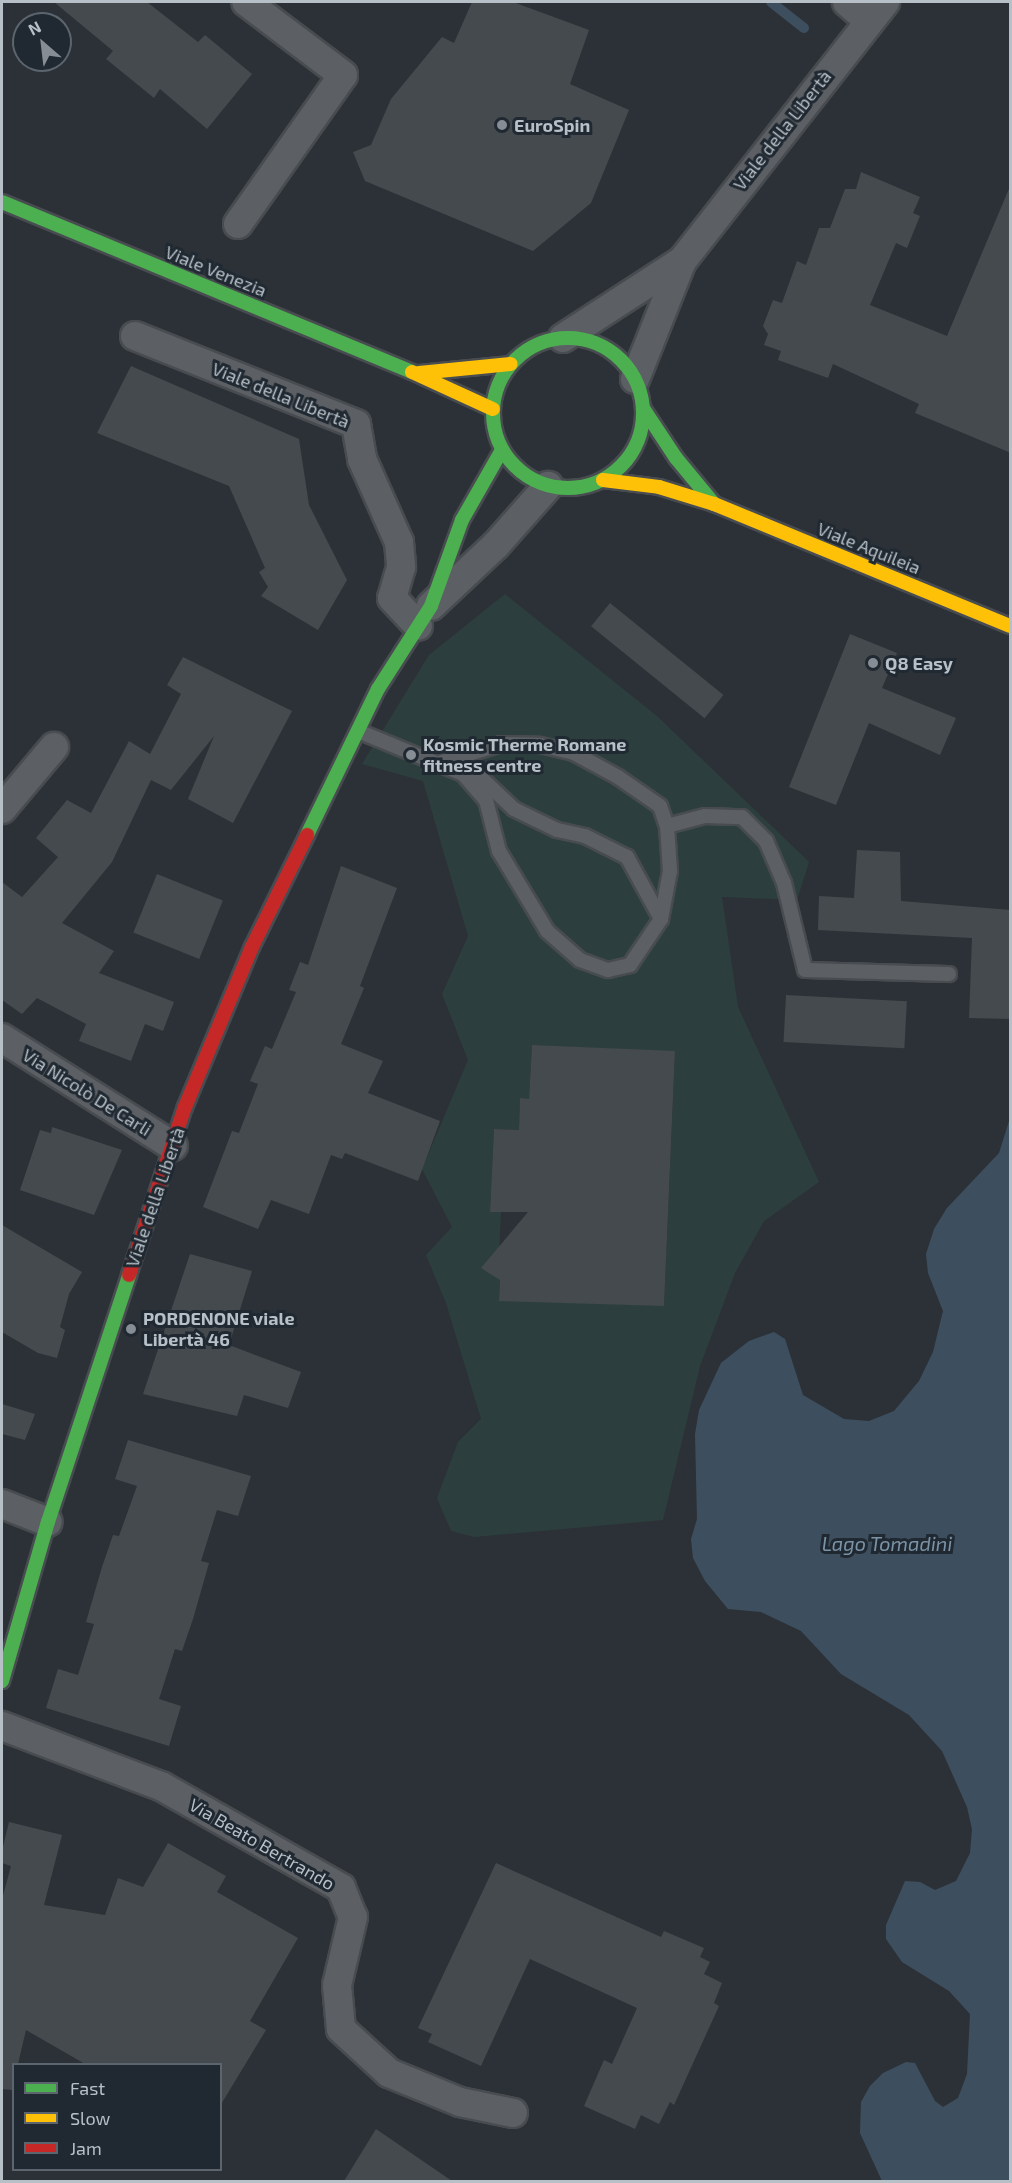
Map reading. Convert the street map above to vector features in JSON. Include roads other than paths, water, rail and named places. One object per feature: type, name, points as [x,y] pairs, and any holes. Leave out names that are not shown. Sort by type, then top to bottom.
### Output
[{"type":"main road","name":"Viale Venezia","points":[[2,202],[417,374],[493,409]]},
{"type":"main road","name":"Viale Aquileia","points":[[643,408],[642,426],[629,457],[603,480],[585,487],[548,486],[521,472],[502,450],[493,409],[502,377],[511,364],[533,347],[563,338],[605,348],[635,379],[643,408],[676,458],[714,504]]},
{"type":"main road","name":"Viale Venezia","points":[[417,374],[511,364]]},
{"type":"main road","name":"Viale della Libertà","points":[[2,1681],[48,1522],[172,1146],[252,947],[358,731],[424,616],[462,520],[502,450]]},
{"type":"main road","name":"Viale Aquileia","points":[[603,480],[659,487],[714,504],[1011,626]]},
{"type":"street","points":[[238,224],[343,75],[246,2]]},
{"type":"street","points":[[847,2],[877,11]]},
{"type":"street","name":"Viale della Libertà","points":[[635,379],[682,261],[877,11]]},
{"type":"street","name":"Viale della Libertà","points":[[563,338],[682,261]]},
{"type":"street","name":"Viale della Libertà","points":[[135,336],[356,424],[370,481],[399,543],[401,567],[392,598],[424,616],[496,545],[548,486]]},
{"type":"street","points":[[2,809],[54,747]]},
{"type":"street","name":"Via Nicolò De Carli","points":[[2,1038],[172,1146]]},
{"type":"street","points":[[2,1504],[48,1522]]},
{"type":"street","name":"Via Beato Bertrando","points":[[2,1726],[161,1786],[341,1888],[353,1917],[337,1985],[342,2029],[389,2073],[460,2102],[513,2113]]},
{"type":"lane","points":[[358,731],[463,774],[481,778],[514,809],[557,830],[585,836],[627,857],[661,919]]},
{"type":"lane","points":[[439,763],[501,744],[540,745],[574,753],[660,806],[667,826],[669,871],[661,919],[630,965],[608,970],[580,960],[547,931],[499,851],[486,800],[463,774]]},
{"type":"lane","points":[[667,826],[727,813],[742,817],[766,841],[784,883],[806,970],[949,974]]},
{"type":"water","name":"Lago Tomadini","points":[[1010,1118],[1010,2181],[882,2181],[860,2133],[861,2102],[870,2086],[883,2073],[906,2062],[915,2063],[935,2101],[943,2107],[958,2098],[967,2074],[970,2014],[949,1991],[902,1962],[886,1939],[886,1925],[905,1881],[920,1882],[935,1890],[956,1881],[970,1853],[972,1829],[967,1807],[942,1751],[909,1715],[841,1674],[801,1631],[761,1612],[728,1609],[705,1581],[693,1558],[691,1539],[697,1519],[695,1434],[699,1410],[721,1363],[749,1341],[774,1332],[785,1339],[803,1395],[844,1419],[869,1421],[894,1411],[919,1381],[933,1352],[943,1311],[928,1273],[926,1254],[934,1229],[947,1208],[999,1153]]},
{"type":"waterway","points":[[771,2],[804,28]]},
{"type":"place","name":"EuroSpin","points":[[502,125]]},
{"type":"place","name":"Q8 Easy","points":[[873,663]]},
{"type":"place","name":"Kosmic Therme Romane fitness centre","points":[[411,755]]},
{"type":"place","name":"PORDENONE viale Libertà 46","points":[[131,1329]]}]
